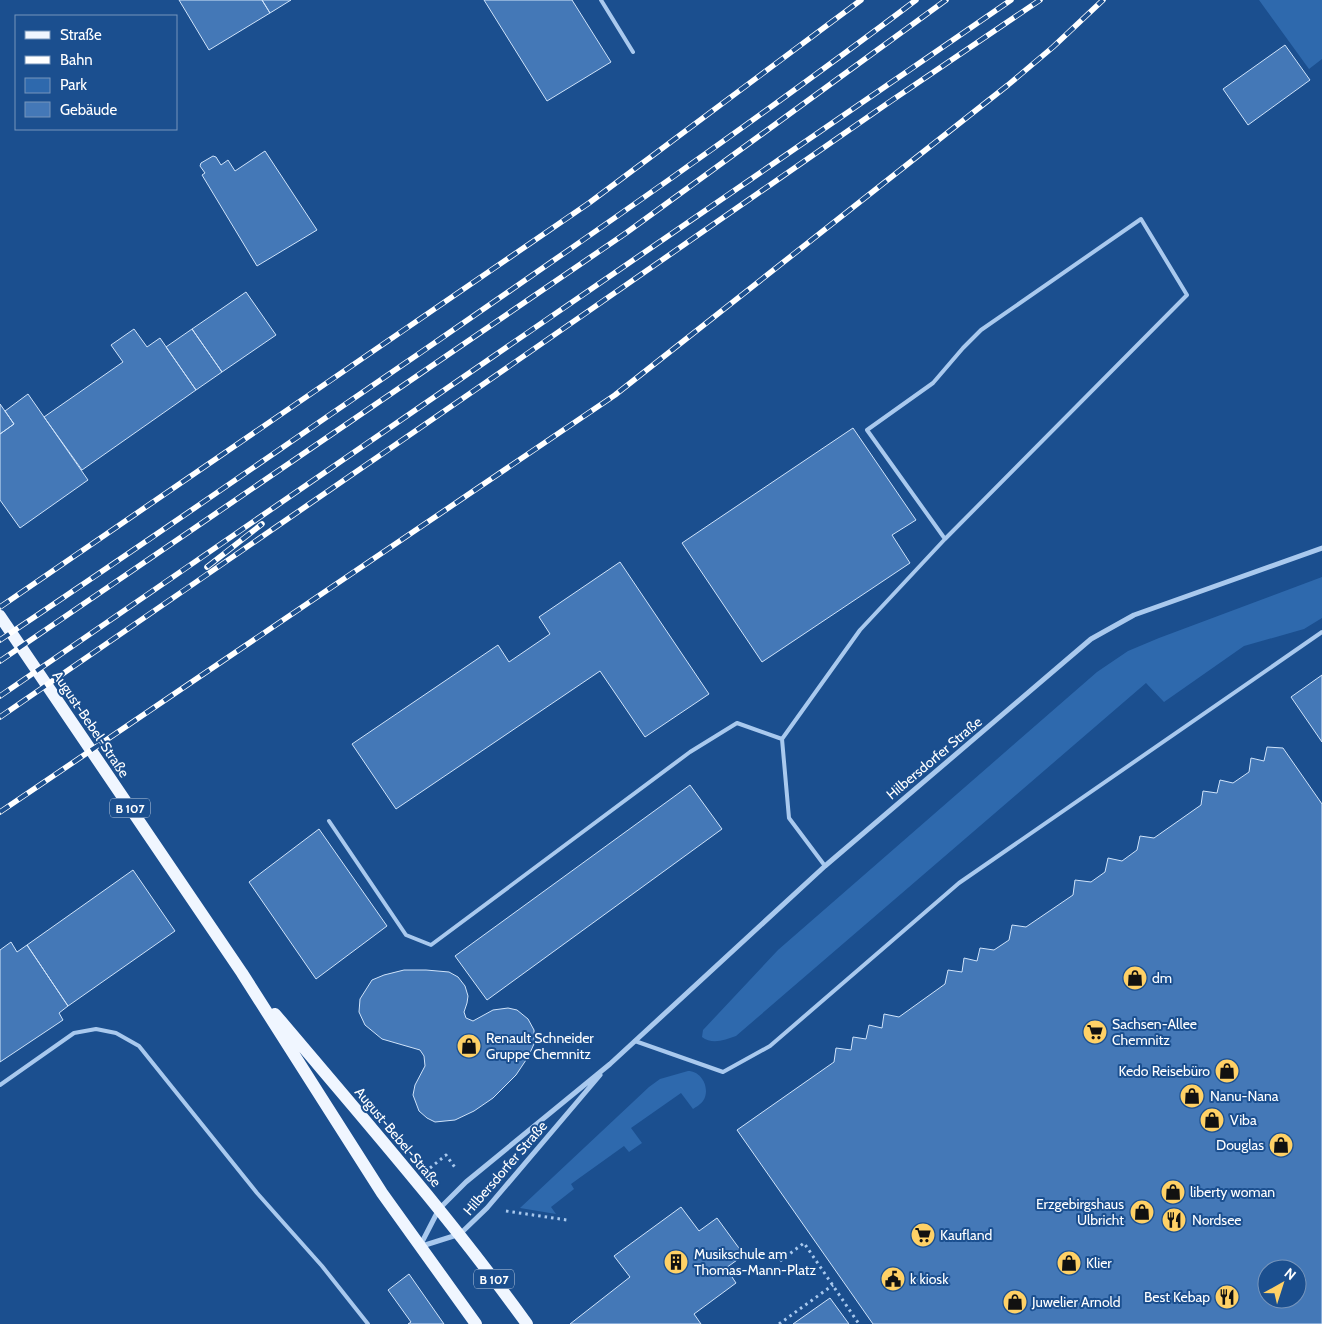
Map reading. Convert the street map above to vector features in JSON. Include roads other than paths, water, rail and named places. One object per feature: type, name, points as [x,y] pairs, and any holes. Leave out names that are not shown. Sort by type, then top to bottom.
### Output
[{"type":"main road","name":"August-Bebel-Straße","points":[[0,616],[242,973],[382,1193],[476,1324]]},
{"type":"main road","name":"August-Bebel-Straße","points":[[242,973],[460,1234],[527,1324]]},
{"type":"street","name":"Hilbersdorfer Straße","points":[[420,1246],[439,1209],[466,1182],[610,1064],[826,866],[1091,639],[1134,615],[1322,548]]},
{"type":"street","name":"Hilbersdorfer Straße","points":[[420,1246],[460,1234],[487,1208],[610,1064]]},
{"type":"lane","points":[[602,0],[633,52]]},
{"type":"lane","points":[[826,866],[789,818],[782,740],[860,630],[945,539],[1187,295],[1140,219],[981,330],[933,384],[867,430],[945,539]]},
{"type":"lane","points":[[635,1040],[722,1072],[770,1046],[958,882],[1322,632]]},
{"type":"lane","points":[[329,822],[406,935],[431,945],[690,752],[737,724],[782,740]]},
{"type":"lane","points":[[0,1085],[74,1033],[96,1029],[116,1033],[139,1046],[257,1193],[322,1266],[368,1324]]},
{"type":"railway","points":[[0,607],[589,203],[861,0]]},
{"type":"railway","points":[[0,640],[606,224],[731,136],[916,0]]},
{"type":"railway","points":[[0,661],[626,233],[946,0]]},
{"type":"railway","points":[[0,696],[1011,0]]},
{"type":"railway","points":[[0,717],[1040,0]]},
{"type":"railway","points":[[0,812],[615,395],[1008,85],[1053,47],[1103,0]]},
{"type":"railway","points":[[207,567],[262,524]]},
{"type":"place","name":"dm","points":[[1135,978]]},
{"type":"place","name":"Sachsen-Allee Chemnitz","points":[[1095,1032]]},
{"type":"place","name":"Renault Schneider Gruppe Chemnitz","points":[[469,1046]]},
{"type":"place","name":"Kedo Reisebüro","points":[[1227,1071]]},
{"type":"place","name":"Nanu-Nana","points":[[1192,1096]]},
{"type":"place","name":"Viba","points":[[1212,1120]]},
{"type":"place","name":"Douglas","points":[[1281,1145]]},
{"type":"place","name":"liberty woman","points":[[1173,1192]]},
{"type":"place","name":"Erzgebirgshaus Ulbricht","points":[[1142,1212]]},
{"type":"place","name":"Nordsee","points":[[1174,1220]]},
{"type":"place","name":"Kaufland","points":[[923,1235]]},
{"type":"place","name":"Musikschule am Thomas-Mann-Platz","points":[[676,1262]]},
{"type":"place","name":"Klier","points":[[1069,1263]]},
{"type":"place","name":"k kiosk","points":[[893,1279]]},
{"type":"place","name":"Best Kebap","points":[[1227,1297]]},
{"type":"place","name":"Juwelier Arnold","points":[[1015,1302]]}]
